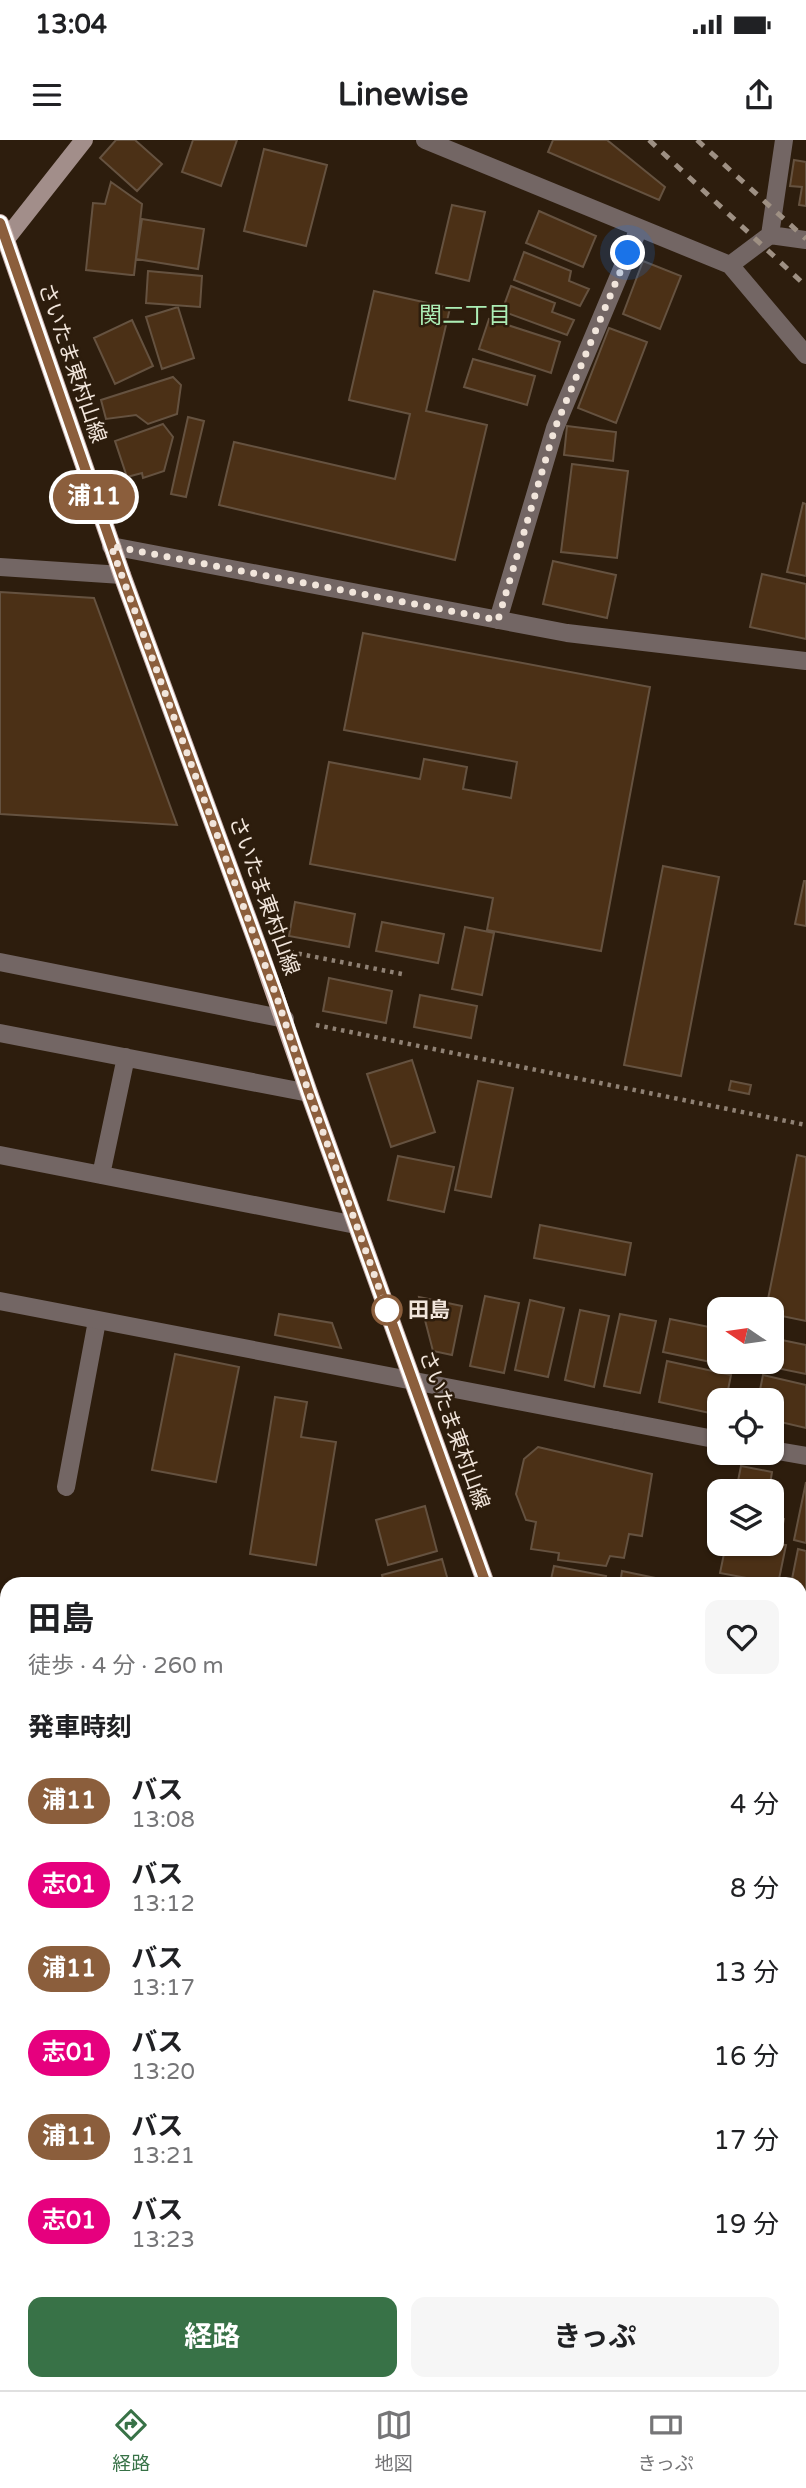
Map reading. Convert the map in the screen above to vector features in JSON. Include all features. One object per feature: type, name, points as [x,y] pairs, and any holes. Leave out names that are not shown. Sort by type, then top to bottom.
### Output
[{"type":"main road","name":"さいたま東村山線","points":[[3,231],[111,546],[285,1019],[309,1093],[483,1577]]},
{"type":"street","points":[[3,231],[84,140]]},
{"type":"street","points":[[425,140],[730,265],[806,355]]},
{"type":"street","points":[[730,265],[770,235],[784,140]]},
{"type":"street","points":[[498,620],[555,428],[639,228]]},
{"type":"street","points":[[770,235],[806,240]]},
{"type":"street","points":[[111,546],[566,633],[806,661]]},
{"type":"street","points":[[0,567],[122,575]]},
{"type":"street","points":[[0,962],[285,1019]]},
{"type":"street","points":[[0,1032],[309,1093]]},
{"type":"street","points":[[101,1175],[126,1057]]},
{"type":"street","points":[[0,1155],[356,1225]]},
{"type":"street","points":[[0,1301],[707,1438]]},
{"type":"street","points":[[66,1487],[97,1321]]},
{"type":"street","points":[[784,1452],[806,1456]]},
{"type":"path","points":[[258,946],[402,974]]},
{"type":"path","points":[[285,1019],[806,1125]]},
{"type":"building","points":[[116,140],[135,140],[162,164],[137,191],[100,158]]},
{"type":"building","points":[[193,140],[237,140],[221,186],[182,172]]},
{"type":"building","points":[[553,140],[607,140],[665,187],[659,200],[548,152]]},
{"type":"building","points":[[264,149],[327,165],[306,246],[244,231]]},
{"type":"building","points":[[794,160],[806,162],[806,206],[799,205],[802,187],[790,186]]},
{"type":"building","points":[[111,182],[142,204],[134,275],[86,270],[93,203],[105,204]]},
{"type":"building","points":[[452,205],[485,212],[469,281],[436,273]]},
{"type":"building","points":[[539,211],[596,236],[583,267],[526,243]]},
{"type":"building","points":[[142,219],[204,229],[198,269],[136,259]]},
{"type":"building","points":[[524,252],[571,271],[569,281],[589,289],[580,306],[514,280]]},
{"type":"building","points":[[643,261],[681,276],[660,329],[623,314]]},
{"type":"building","points":[[148,271],[202,276],[200,307],[146,303]]},
{"type":"building","points":[[511,286],[555,303],[552,312],[574,320],[567,335],[502,311]]},
{"type":"building","points":[[374,291],[450,308],[426,411],[487,425],[455,560],[219,505],[234,442],[395,479],[410,414],[349,400]]},
{"type":"building","points":[[178,307],[194,358],[162,369],[146,317]]},
{"type":"building","points":[[489,319],[560,342],[551,373],[479,349]]},
{"type":"building","points":[[132,320],[153,366],[115,384],[94,338]]},
{"type":"building","points":[[609,328],[647,342],[616,423],[578,408]]},
{"type":"building","points":[[473,359],[535,376],[527,405],[464,387]]},
{"type":"building","points":[[173,377],[181,385],[177,414],[148,424],[136,415],[106,419],[101,400]]},
{"type":"building","points":[[188,417],[204,421],[186,497],[171,494]]},
{"type":"building","points":[[163,424],[173,437],[164,471],[143,478],[142,473],[127,477],[115,441]]},
{"type":"building","points":[[567,426],[616,432],[613,461],[564,455]]},
{"type":"building","points":[[572,464],[628,471],[617,558],[561,552]]},
{"type":"building","points":[[803,503],[806,504],[806,576],[787,572]]},
{"type":"building","points":[[553,561],[616,575],[607,618],[543,604]]},
{"type":"building","points":[[762,574],[806,584],[806,639],[750,627]]},
{"type":"building","points":[[0,592],[94,598],[177,825],[0,814]]},
{"type":"building","points":[[363,633],[650,687],[601,951],[487,930],[493,898],[310,864],[329,762],[420,779],[424,759],[467,767],[463,789],[511,798],[517,762],[344,730]]},
{"type":"building","points":[[663,866],[719,877],[681,1076],[624,1065]]},
{"type":"building","points":[[806,881],[806,926],[795,924]]},
{"type":"building","points":[[295,902],[355,914],[349,947],[289,936]]},
{"type":"building","points":[[382,922],[444,934],[438,963],[376,951]]},
{"type":"building","points":[[465,927],[494,933],[482,995],[452,989]]},
{"type":"building","points":[[329,978],[392,991],[386,1023],[323,1011]]},
{"type":"building","points":[[420,995],[477,1006],[471,1038],[414,1027]]},
{"type":"building","points":[[412,1060],[435,1132],[391,1147],[367,1074]]},
{"type":"building","points":[[478,1081],[513,1088],[491,1197],[455,1190]]},
{"type":"building","points":[[731,1081],[751,1085],[749,1094],[729,1090]]},
{"type":"building","points":[[797,1155],[806,1157],[806,1321],[784,1316],[784,1297],[768,1297]]},
{"type":"building","points":[[398,1156],[454,1167],[444,1212],[388,1200]]},
{"type":"building","points":[[540,1225],[631,1243],[625,1275],[534,1258]]},
{"type":"building","points":[[485,1296],[519,1303],[504,1373],[470,1366]]},
{"type":"building","points":[[419,1297],[462,1306],[452,1355],[433,1351]]},
{"type":"building","points":[[530,1300],[564,1308],[548,1377],[515,1370]]},
{"type":"building","points":[[580,1310],[609,1316],[594,1387],[565,1380]]},
{"type":"building","points":[[279,1314],[332,1323],[341,1348],[275,1335]]},
{"type":"building","points":[[620,1314],[656,1321],[640,1393],[604,1386]]},
{"type":"building","points":[[670,1319],[707,1327],[707,1361],[663,1352]]},
{"type":"building","points":[[784,1340],[806,1345],[806,1374],[784,1370]]},
{"type":"building","points":[[175,1354],[239,1367],[216,1482],[152,1470]]},
{"type":"building","points":[[667,1361],[707,1370],[707,1374],[731,1375],[728,1388],[707,1388],[707,1412],[659,1402]]},
{"type":"building","points":[[763,1375],[806,1385],[806,1428],[784,1423],[784,1388],[760,1388]]},
{"type":"building","points":[[275,1397],[307,1402],[301,1437],[336,1442],[316,1565],[250,1554]]},
{"type":"building","points":[[538,1447],[652,1474],[642,1536],[629,1534],[624,1558],[610,1556],[606,1566],[558,1560],[559,1553],[531,1549],[536,1522],[526,1520],[516,1494],[524,1459]]},
{"type":"building","points":[[741,1466],[772,1472],[771,1479],[738,1479]]},
{"type":"building","points":[[806,1482],[806,1543],[794,1540]]},
{"type":"building","points":[[425,1506],[437,1551],[388,1565],[376,1520]]},
{"type":"building","points":[[798,1549],[806,1551],[806,1577],[792,1577]]},
{"type":"building","points":[[724,1556],[784,1556],[779,1577],[741,1577],[720,1573]]},
{"type":"building","points":[[442,1559],[447,1577],[382,1577]]},
{"type":"building","points":[[554,1566],[606,1576],[606,1577],[552,1577]]},
{"type":"building","points":[[622,1571],[651,1577],[621,1577]]},
{"type":"railway","points":[[649,140],[806,286]]},
{"type":"railway","points":[[697,140],[806,239]]},
{"type":"bus line","name":"浦11","points":[[0,223],[122,575],[276,995],[483,1577]]},
{"type":"place","name":"田島","points":[[387,1310]]},
{"type":"district","name":"関二丁目","points":[[465,316]]},
{"type":"route","points":[[387,1310],[276,995],[111,546],[498,620],[555,428],[628,253]]}]
